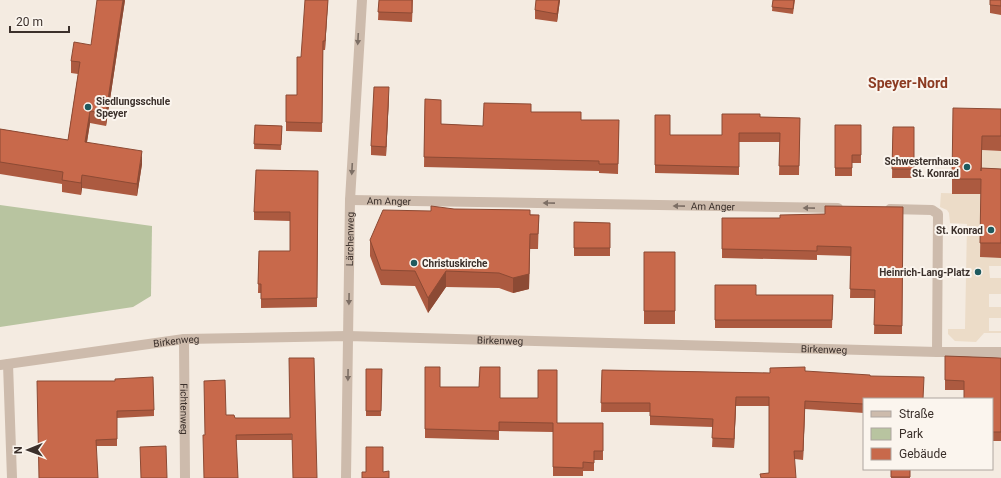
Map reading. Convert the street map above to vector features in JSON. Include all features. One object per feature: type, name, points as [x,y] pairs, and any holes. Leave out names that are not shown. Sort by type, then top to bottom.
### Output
[{"type":"street","name":"Lärchenweg","points":[[346,478],[350,200],[362,0]]},
{"type":"street","name":"Am Anger","points":[[350,200],[851,209]]},
{"type":"street","points":[[881,209],[932,210],[938,214],[937,352]]},
{"type":"street","name":"Birkenweg","points":[[4,364],[184,339],[348,336],[937,352],[1001,352]]},
{"type":"street","name":"Fichtenweg","points":[[184,339],[185,478]]},
{"type":"street","points":[[4,364],[12,478]]},
{"type":"green space","points":[[0,205],[152,226],[151,296],[133,307],[0,327]]},
{"type":"shaded area","points":[[982,150],[1001,151],[1001,184],[981,183]]},
{"type":"shaded area","name":"Heinrich-Lang-Platz","points":[[941,193],[981,194],[980,257],[1001,258],[1001,266],[989,266],[990,278],[1001,278],[1001,294],[989,294],[989,307],[1001,307],[1001,318],[989,318],[989,331],[1001,331],[1001,333],[984,333],[976,342],[955,341],[948,334],[948,329],[965,329],[967,224],[950,223],[949,213],[947,210],[940,207]]},
{"type":"building","points":[[97,0],[123,0],[106,113],[90,111],[85,142],[142,151],[137,184],[82,175],[81,183],[62,180],[63,172],[0,162],[0,129],[68,140],[80,62],[71,61],[74,42],[91,45]]},
{"type":"building","points":[[305,0],[328,0],[325,41],[323,41],[322,123],[286,122],[286,95],[297,95],[297,57],[301,57]]},
{"type":"building","points":[[379,0],[412,0],[412,13],[378,12]]},
{"type":"building","points":[[536,0],[559,0],[557,14],[535,10]]},
{"type":"building","points":[[773,0],[794,0],[793,9],[772,7]]},
{"type":"building","points":[[990,0],[1001,0],[1001,6],[990,5]]},
{"type":"building","points":[[374,87],[389,87],[386,147],[371,146]]},
{"type":"building","points":[[425,99],[441,100],[441,124],[483,126],[484,103],[531,104],[531,112],[581,112],[581,120],[619,120],[618,164],[599,164],[599,161],[424,157]]},
{"type":"building","points":[[953,108],[1001,109],[1001,136],[982,136],[981,168],[1001,169],[1001,243],[980,243],[981,179],[952,179]]},
{"type":"building","points":[[722,114],[760,114],[760,117],[800,118],[799,166],[779,166],[780,133],[739,133],[739,167],[655,165],[655,115],[670,115],[670,135],[722,135]]},
{"type":"building","points":[[255,125],[282,126],[281,145],[254,144]]},
{"type":"building","points":[[835,125],[861,125],[861,155],[852,155],[852,168],[835,168]]},
{"type":"building","points":[[893,127],[914,127],[914,169],[892,169]]},
{"type":"building","points":[[256,170],[318,171],[317,298],[261,299],[261,284],[258,284],[259,251],[290,251],[290,212],[254,212]]},
{"type":"building","name":"Christuskirche","points":[[431,206],[454,209],[530,210],[530,215],[539,215],[538,234],[530,234],[529,274],[513,278],[499,273],[446,271],[428,298],[415,271],[381,270],[370,240],[383,210],[431,211]]},
{"type":"building","points":[[825,206],[903,207],[902,326],[874,325],[875,290],[850,289],[851,247],[817,246],[817,251],[722,249],[722,218],[780,218],[780,215],[825,214]]},
{"type":"building","points":[[574,222],[610,223],[610,248],[574,248]]},
{"type":"building","points":[[644,252],[675,252],[675,311],[644,311]]},
{"type":"building","points":[[715,285],[756,285],[756,295],[833,295],[832,320],[715,320]]},
{"type":"building","points":[[945,356],[1001,358],[1001,432],[993,432],[993,398],[964,398],[964,381],[945,380]]},
{"type":"building","points":[[289,358],[314,358],[317,478],[293,478],[292,434],[236,435],[238,478],[204,478],[204,381],[225,380],[226,415],[234,415],[235,418],[290,418]]},
{"type":"building","points":[[425,367],[440,367],[440,387],[479,387],[480,367],[500,367],[500,398],[538,398],[538,370],[557,370],[557,423],[603,423],[603,451],[594,451],[594,463],[583,462],[583,468],[553,467],[553,423],[499,422],[499,431],[425,429]]},
{"type":"building","points":[[805,367],[805,371],[870,376],[924,377],[923,398],[863,398],[863,404],[805,401],[803,451],[794,451],[796,478],[761,478],[760,474],[769,473],[769,397],[736,397],[734,439],[712,438],[713,419],[650,416],[650,403],[601,403],[602,370],[770,373],[770,368]]},
{"type":"building","points":[[366,369],[382,369],[381,411],[366,411]]},
{"type":"building","points":[[153,377],[154,410],[117,411],[117,439],[96,440],[98,478],[39,478],[37,381],[115,381],[115,379]]},
{"type":"building","points":[[166,446],[167,478],[141,478],[140,447]]},
{"type":"building","points":[[366,447],[383,447],[383,472],[389,471],[389,478],[362,478],[362,472],[366,472]]},
{"type":"building","points":[[891,470],[910,470],[910,477],[891,477]]},
{"type":"place","name":"Siedlungsschule Speyer","points":[[88,107]]},
{"type":"place","name":"Schwesternhaus St. Konrad","points":[[967,167]]},
{"type":"place","name":"St. Konrad","points":[[991,230]]},
{"type":"place","name":"Christuskirche","points":[[414,263]]},
{"type":"place","name":"Heinrich-Lang-Platz","points":[[978,272]]},
{"type":"district","name":"Speyer-Nord","points":[[908,83]]}]
